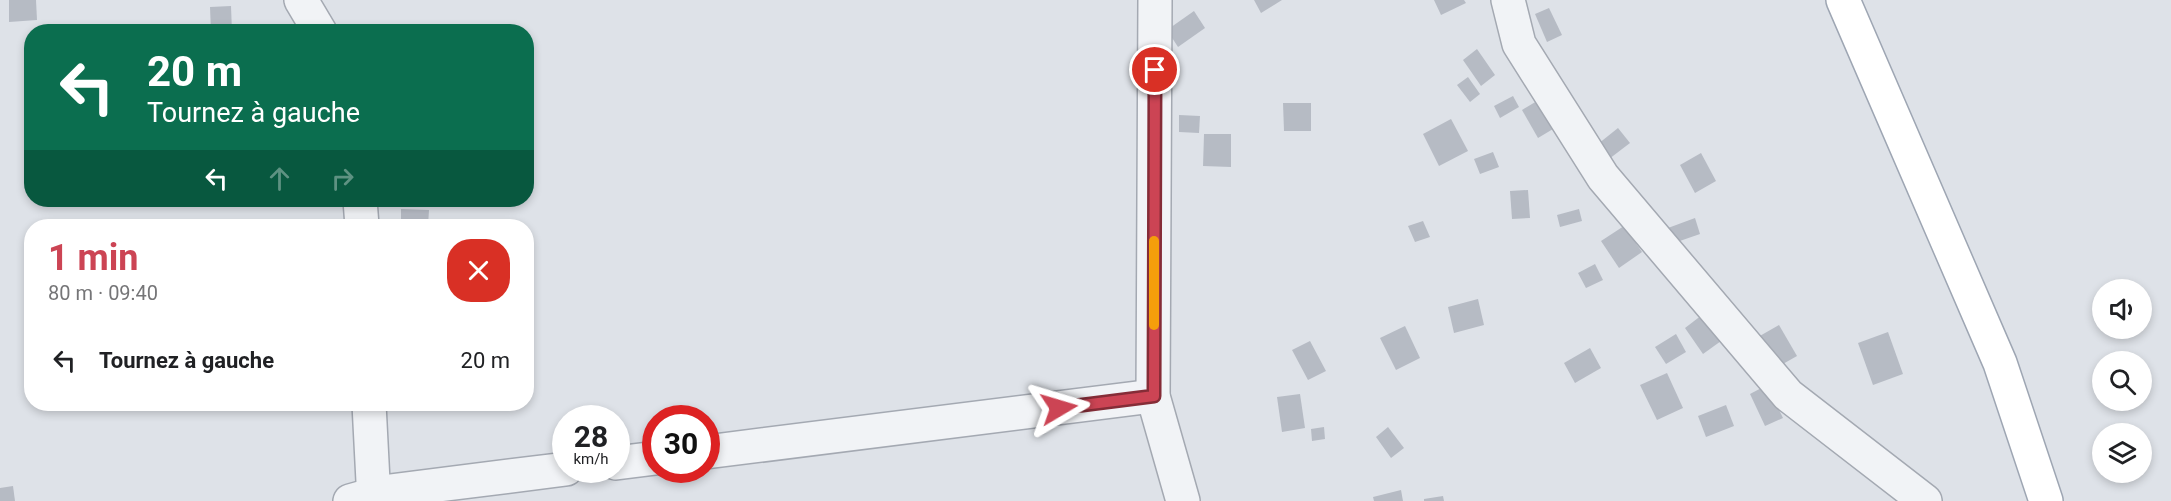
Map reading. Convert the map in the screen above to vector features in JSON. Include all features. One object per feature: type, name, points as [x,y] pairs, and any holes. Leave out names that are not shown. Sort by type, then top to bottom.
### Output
[{"type":"main road","points":[[1843,0],[2001,363],[2046,501]]},
{"type":"street","points":[[301,0],[315,24]]},
{"type":"street","points":[[1155,0],[1154,396],[1183,501]]},
{"type":"street","points":[[1508,0],[1519,44],[1603,177],[1788,395],[1925,501]]},
{"type":"street","points":[[720,450],[1154,396]]},
{"type":"street","points":[[369,411],[366,499],[381,492],[552,471]]},
{"type":"building","points":[[9,0],[36,0],[37,20],[9,22]]},
{"type":"building","points":[[1254,0],[1282,0],[1261,13]]},
{"type":"building","points":[[1434,0],[1464,0],[1466,3],[1441,15]]},
{"type":"building","points":[[231,6],[232,24],[211,24],[210,7]]},
{"type":"building","points":[[1549,8],[1562,35],[1547,42],[1535,14]]},
{"type":"building","points":[[1194,11],[1205,28],[1178,47],[1167,30]]},
{"type":"building","points":[[1477,49],[1495,75],[1481,86],[1463,60]]},
{"type":"building","points":[[1468,77],[1480,94],[1470,102],[1457,85]]},
{"type":"building","points":[[1513,96],[1519,107],[1500,118],[1494,106]]},
{"type":"building","points":[[1537,101],[1553,129],[1538,138],[1522,110]]},
{"type":"building","points":[[1283,103],[1311,103],[1311,131],[1284,131]]},
{"type":"building","points":[[1179,115],[1200,116],[1199,133],[1179,132]]},
{"type":"building","points":[[1451,119],[1468,151],[1439,166],[1423,134]]},
{"type":"building","points":[[1618,128],[1630,143],[1609,159],[1598,144]]},
{"type":"building","points":[[1204,134],[1231,134],[1231,167],[1203,166]]},
{"type":"building","points":[[1493,152],[1499,167],[1480,174],[1474,159]]},
{"type":"building","points":[[1701,153],[1716,181],[1695,193],[1680,165]]},
{"type":"building","points":[[1528,190],[1530,218],[1512,219],[1510,191]]},
{"type":"building","points":[[401,209],[429,210],[428,219],[401,219]]},
{"type":"building","points":[[1579,209],[1582,221],[1560,227],[1557,215]]},
{"type":"building","points":[[1695,218],[1700,234],[1674,243],[1668,228]]},
{"type":"building","points":[[1423,221],[1430,237],[1415,242],[1408,226]]},
{"type":"building","points":[[1624,226],[1642,252],[1619,268],[1601,241]]},
{"type":"building","points":[[1595,264],[1603,280],[1586,288],[1578,273]]},
{"type":"building","points":[[1478,299],[1484,325],[1454,333],[1448,307]]},
{"type":"building","points":[[1702,315],[1721,341],[1703,354],[1685,328]]},
{"type":"building","points":[[1779,325],[1797,356],[1776,368],[1758,337]]},
{"type":"building","points":[[1405,326],[1420,358],[1396,370],[1380,338]]},
{"type":"building","points":[[1888,332],[1903,374],[1873,385],[1858,343]]},
{"type":"building","points":[[1676,334],[1686,352],[1666,364],[1655,347]]},
{"type":"building","points":[[1310,341],[1326,371],[1308,380],[1292,350]]},
{"type":"building","points":[[1590,348],[1601,368],[1575,383],[1564,363]]},
{"type":"building","points":[[1667,373],[1683,408],[1657,420],[1640,385]]},
{"type":"building","points":[[1767,385],[1783,418],[1765,426],[1750,394]]},
{"type":"building","points":[[1300,394],[1305,428],[1282,432],[1277,397]]},
{"type":"building","points":[[1726,405],[1734,426],[1706,437],[1698,416]]},
{"type":"building","points":[[1324,427],[1325,439],[1312,441],[1311,429]]},
{"type":"building","points":[[1388,427],[1404,448],[1391,458],[1376,437]]},
{"type":"building","points":[[13,486],[15,501],[0,501],[0,488]]},
{"type":"building","points":[[1401,490],[1403,501],[1374,501],[1373,497]]},
{"type":"building","points":[[1443,496],[1444,501],[1424,501],[1424,499]]},
{"type":"slow traffic","points":[[1154,241],[1154,325]]},
{"type":"route","points":[[1059,408],[1154,396],[1155,70]]}]
